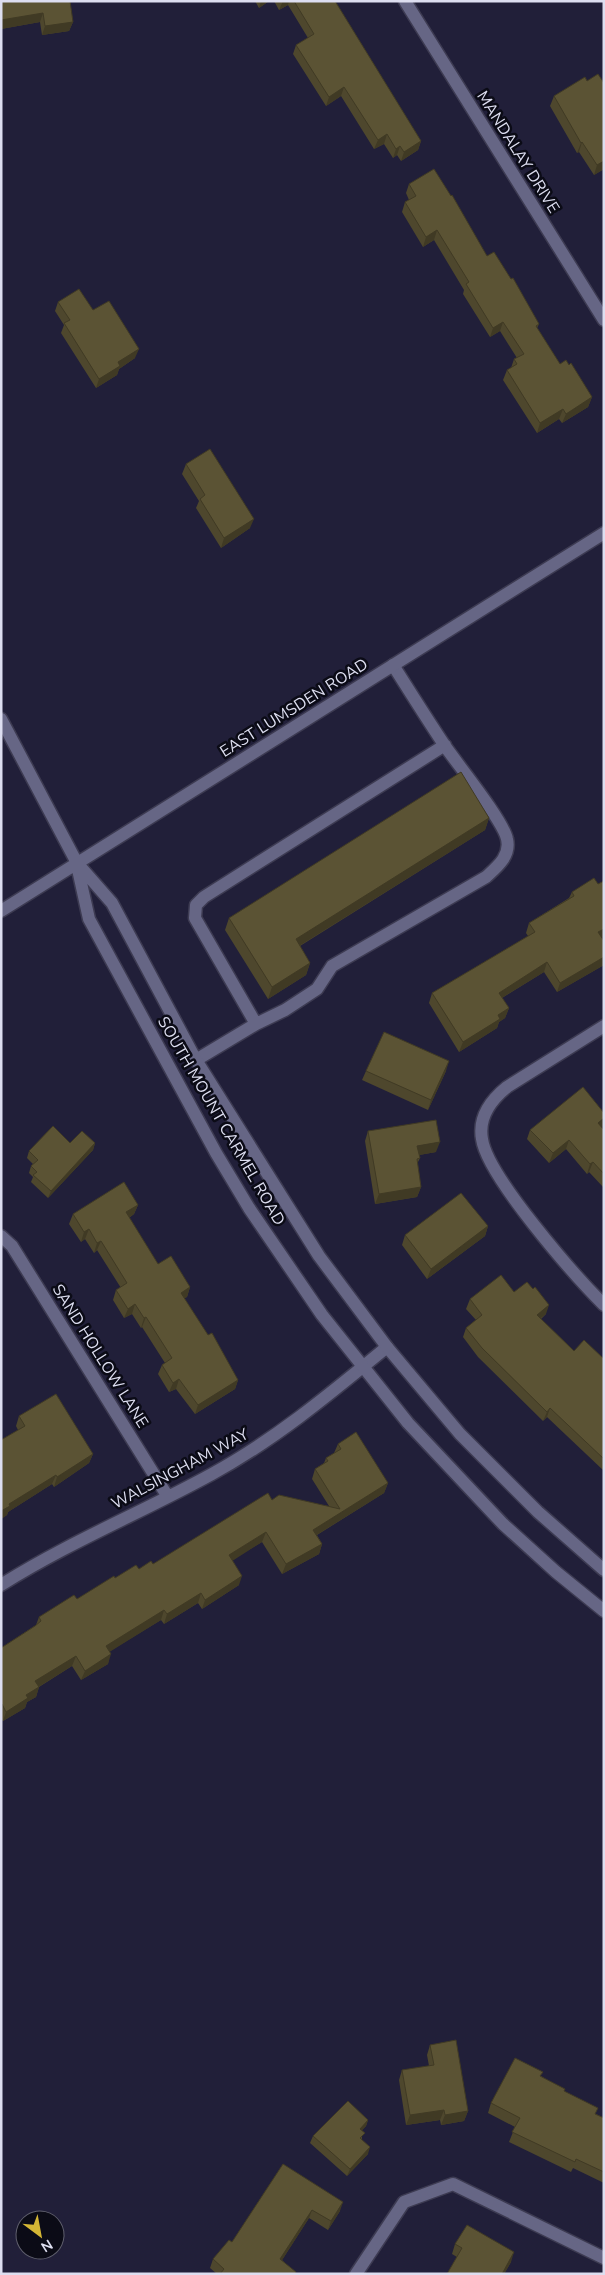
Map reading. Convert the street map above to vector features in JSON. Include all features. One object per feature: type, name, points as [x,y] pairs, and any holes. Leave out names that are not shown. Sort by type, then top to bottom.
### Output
[{"type":"street","name":"MANDALAY DRIVE","points":[[406,1],[604,320]]},
{"type":"street","name":"EAST LUMSDEN ROAD","points":[[1,911],[604,533]]},
{"type":"street","points":[[196,1060],[256,1024],[285,1010],[317,989],[332,966],[486,877],[499,865],[507,852],[507,838],[500,823],[444,745],[393,665]]},
{"type":"street","name":"SOUTH MOUNT CARMEL ROAD","points":[[1,719],[77,863],[112,903],[196,1060],[319,1256],[387,1347],[460,1434],[538,1512],[604,1570]]},
{"type":"street","points":[[256,1024],[195,918],[196,905],[204,897],[444,745]]},
{"type":"street","name":"SOUTH MOUNT CARMEL ROAD","points":[[77,863],[89,919],[216,1153],[284,1262],[362,1367],[408,1422],[503,1524],[556,1572],[604,1611]]},
{"type":"street","points":[[604,1026],[507,1087],[494,1098],[484,1117],[481,1139],[486,1156],[494,1171],[543,1234],[604,1305]]},
{"type":"street","name":"SAND HOLLOW LANE","points":[[1,1236],[12,1246],[168,1497]]},
{"type":"street","name":"WALSINGHAM WAY","points":[[1,1585],[87,1536],[213,1473],[268,1440],[316,1405],[387,1347]]},
{"type":"street","points":[[356,2274],[404,2202],[453,2184],[604,2258]]},
{"type":"building","points":[[1,1],[70,1],[73,22],[45,26],[43,13],[1,20]]},
{"type":"building","points":[[294,1],[335,1],[421,141],[404,152],[400,146],[396,149],[387,134],[378,140],[344,87],[329,97],[296,45],[314,34]]},
{"type":"building","points":[[598,74],[604,83],[604,161],[597,165],[581,143],[554,96],[585,77],[587,81]]},
{"type":"building","points":[[434,169],[452,195],[487,256],[494,252],[511,279],[513,278],[539,324],[536,326],[560,364],[566,360],[569,365],[571,363],[592,397],[566,414],[563,409],[540,423],[507,370],[517,364],[514,359],[524,354],[503,322],[493,328],[466,284],[469,282],[437,230],[426,237],[405,202],[416,196],[409,184]]},
{"type":"building","points":[[79,289],[93,310],[109,301],[139,349],[118,362],[120,366],[99,379],[64,323],[70,320],[58,302]]},
{"type":"building","points":[[210,449],[254,519],[224,538],[200,499],[205,495],[186,464]]},
{"type":"building","points":[[461,772],[489,818],[296,939],[310,963],[272,987],[229,918]]},
{"type":"building","points":[[594,878],[598,884],[604,881],[604,929],[598,932],[604,941],[604,957],[560,983],[547,962],[499,993],[509,1008],[498,1015],[500,1019],[463,1042],[432,993],[535,932],[529,923],[574,896],[572,892]]},
{"type":"building","points":[[384,1032],[449,1061],[431,1100],[366,1071]]},
{"type":"building","points":[[583,1087],[604,1113],[604,1118],[598,1123],[604,1130],[604,1174],[593,1162],[590,1164],[569,1140],[553,1153],[530,1130]]},
{"type":"building","points":[[436,1120],[440,1142],[417,1146],[420,1158],[417,1159],[421,1187],[379,1194],[368,1131]]},
{"type":"building","points":[[53,1126],[70,1143],[82,1131],[95,1143],[51,1191],[33,1175],[37,1172],[31,1166],[38,1160],[29,1151]]},
{"type":"building","points":[[124,1182],[138,1205],[126,1212],[158,1264],[171,1256],[190,1287],[181,1293],[208,1335],[212,1333],[238,1380],[198,1405],[179,1379],[173,1383],[162,1365],[172,1358],[146,1317],[144,1318],[135,1304],[128,1309],[116,1290],[127,1283],[101,1241],[97,1243],[89,1229],[84,1232],[73,1214]]},
{"type":"building","points":[[461,1193],[488,1226],[431,1269],[405,1235]]},
{"type":"building","points":[[501,1275],[514,1292],[527,1282],[533,1289],[535,1287],[549,1305],[537,1315],[574,1351],[584,1340],[604,1359],[604,1459],[550,1408],[547,1412],[482,1348],[466,1328],[482,1315],[470,1299]]},
{"type":"building","points":[[56,1394],[93,1454],[9,1504],[10,1506],[1,1511],[1,1440],[25,1426],[19,1416]]},
{"type":"building","points":[[356,1432],[388,1483],[313,1530],[322,1544],[286,1564],[266,1532],[229,1555],[242,1576],[205,1600],[201,1593],[167,1614],[164,1610],[106,1646],[111,1654],[85,1671],[76,1656],[35,1681],[39,1687],[26,1695],[28,1698],[6,1712],[1,1705],[1,1648],[35,1626],[41,1621],[39,1617],[74,1595],[77,1599],[136,1565],[139,1569],[151,1561],[153,1564],[268,1493],[272,1500],[279,1495],[340,1509],[315,1469],[328,1461],[326,1458],[341,1449],[338,1444]]},
{"type":"building","points":[[456,2040],[468,2111],[445,2115],[444,2110],[410,2115],[402,2070],[434,2065],[430,2045]]},
{"type":"building","points":[[515,2058],[543,2072],[540,2076],[565,2089],[564,2091],[598,2108],[595,2114],[604,2118],[604,2172],[576,2159],[575,2162],[512,2132],[520,2118],[491,2103]]},
{"type":"building","points":[[348,2101],[368,2120],[360,2129],[365,2133],[360,2138],[370,2147],[350,2169],[313,2136]]},
{"type":"building","points":[[283,2164],[343,2202],[331,2221],[312,2210],[280,2259],[296,2272],[295,2274],[220,2274],[224,2269],[213,2259],[229,2240],[232,2242]]},
{"type":"building","points":[[467,2225],[514,2252],[502,2274],[447,2274],[462,2248],[455,2244]]}]
